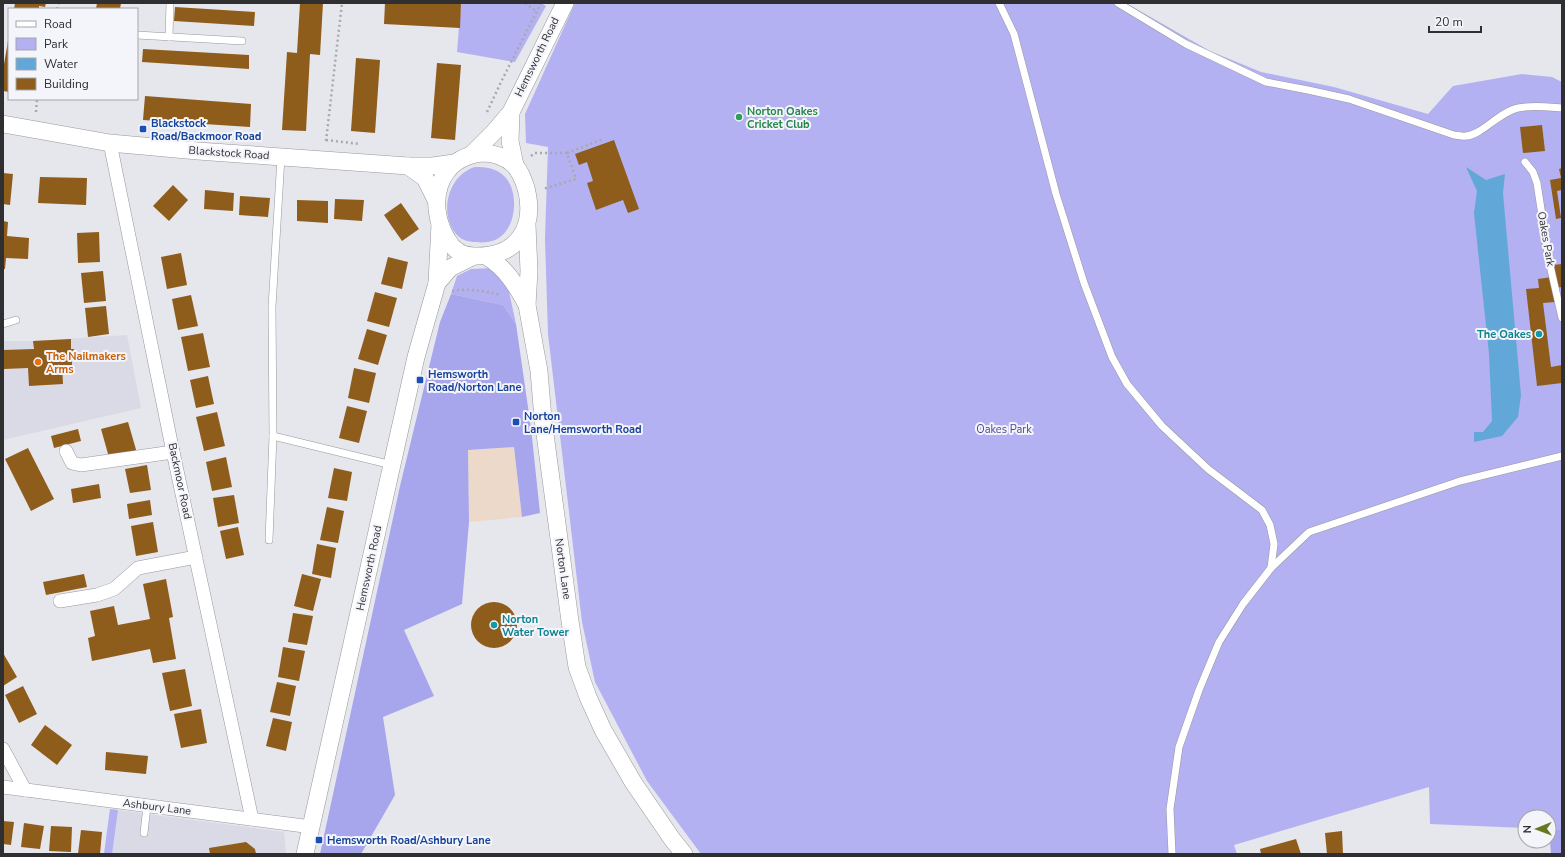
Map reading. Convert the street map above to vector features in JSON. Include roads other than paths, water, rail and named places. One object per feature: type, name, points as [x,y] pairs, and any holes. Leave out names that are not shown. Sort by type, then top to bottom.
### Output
[{"type":"street","name":"Hemsworth Road","points":[[472,154],[511,112],[565,3]]},
{"type":"street","name":"Hemsworth Road","points":[[511,112],[510,141],[515,165]]},
{"type":"street","name":"Blackstock Road","points":[[3,124],[110,143],[198,151],[408,166],[433,166],[454,163]]},
{"type":"street","name":"Backmoor Road","points":[[110,143],[173,452],[252,819]]},
{"type":"street","points":[[408,166],[425,178],[436,200],[440,224],[444,234],[454,249],[479,256],[498,253],[510,247],[519,239],[527,225],[529,207],[524,181],[515,165],[506,159],[489,153],[472,154],[460,158],[454,163],[443,177],[436,200]]},
{"type":"street","name":"Hemsworth Road","points":[[305,854],[416,357],[435,290],[440,224]]},
{"type":"street","name":"Norton Lane","points":[[527,225],[529,271],[527,305],[538,371],[570,621],[578,667],[588,697],[604,730],[633,782],[684,854]]},
{"type":"street","name":"Hemsworth Road","points":[[435,290],[450,268],[479,256]]},
{"type":"street","name":"Norton Lane","points":[[479,256],[496,262],[507,272],[527,305]]},
{"type":"street","points":[[66,451],[72,463],[81,465],[173,452]]},
{"type":"street","points":[[60,601],[114,589],[138,568],[196,557]]},
{"type":"street","points":[[3,749],[25,790]]},
{"type":"street","name":"Ashbury Lane","points":[[3,788],[147,806],[212,818],[252,819],[312,828]]},
{"type":"lane","points":[[169,37],[170,3]]},
{"type":"lane","points":[[999,3],[1014,34],[1056,194],[1084,283],[1112,358],[1127,384],[1162,426],[1208,469],[1262,510],[1270,525],[1274,544],[1271,568]]},
{"type":"lane","points":[[1118,3],[1186,44],[1266,82],[1349,99],[1454,135],[1466,136],[1474,134],[1502,114],[1518,108],[1562,108]]},
{"type":"lane","points":[[138,35],[242,41]]},
{"type":"lane","points":[[270,540],[273,436],[272,307],[281,157]]},
{"type":"lane","name":"Oakes Park","points":[[1525,162],[1533,172],[1537,183],[1549,261],[1562,318]]},
{"type":"lane","points":[[3,324],[16,320]]},
{"type":"lane","points":[[273,436],[392,465]]},
{"type":"lane","points":[[1172,854],[1170,809],[1179,747],[1199,690],[1219,642],[1243,604],[1271,568],[1309,532],[1460,481],[1562,456]]},
{"type":"lane","points":[[144,833],[147,806]]},
{"type":"water","points":[[1466,167],[1486,180],[1505,174],[1503,193],[1521,395],[1518,417],[1502,436],[1474,442],[1474,432],[1483,432],[1492,421],[1489,354],[1474,213],[1477,191]]},
{"type":"place","name":"Norton Oakes Cricket Club","points":[[739,117]]},
{"type":"place","name":"Blackstock Road/Backmoor Road","points":[[143,129]]},
{"type":"place","name":"The Oakes","points":[[1539,334]]},
{"type":"place","name":"The Nailmakers Arms","points":[[38,362]]},
{"type":"place","name":"Hemsworth Road/Norton Lane","points":[[420,380]]},
{"type":"place","name":"Norton Lane/Hemsworth Road","points":[[516,422]]},
{"type":"place","name":"Norton Water Tower","points":[[494,625]]},
{"type":"place","name":"Hemsworth Road/Ashbury Lane","points":[[319,840]]}]
